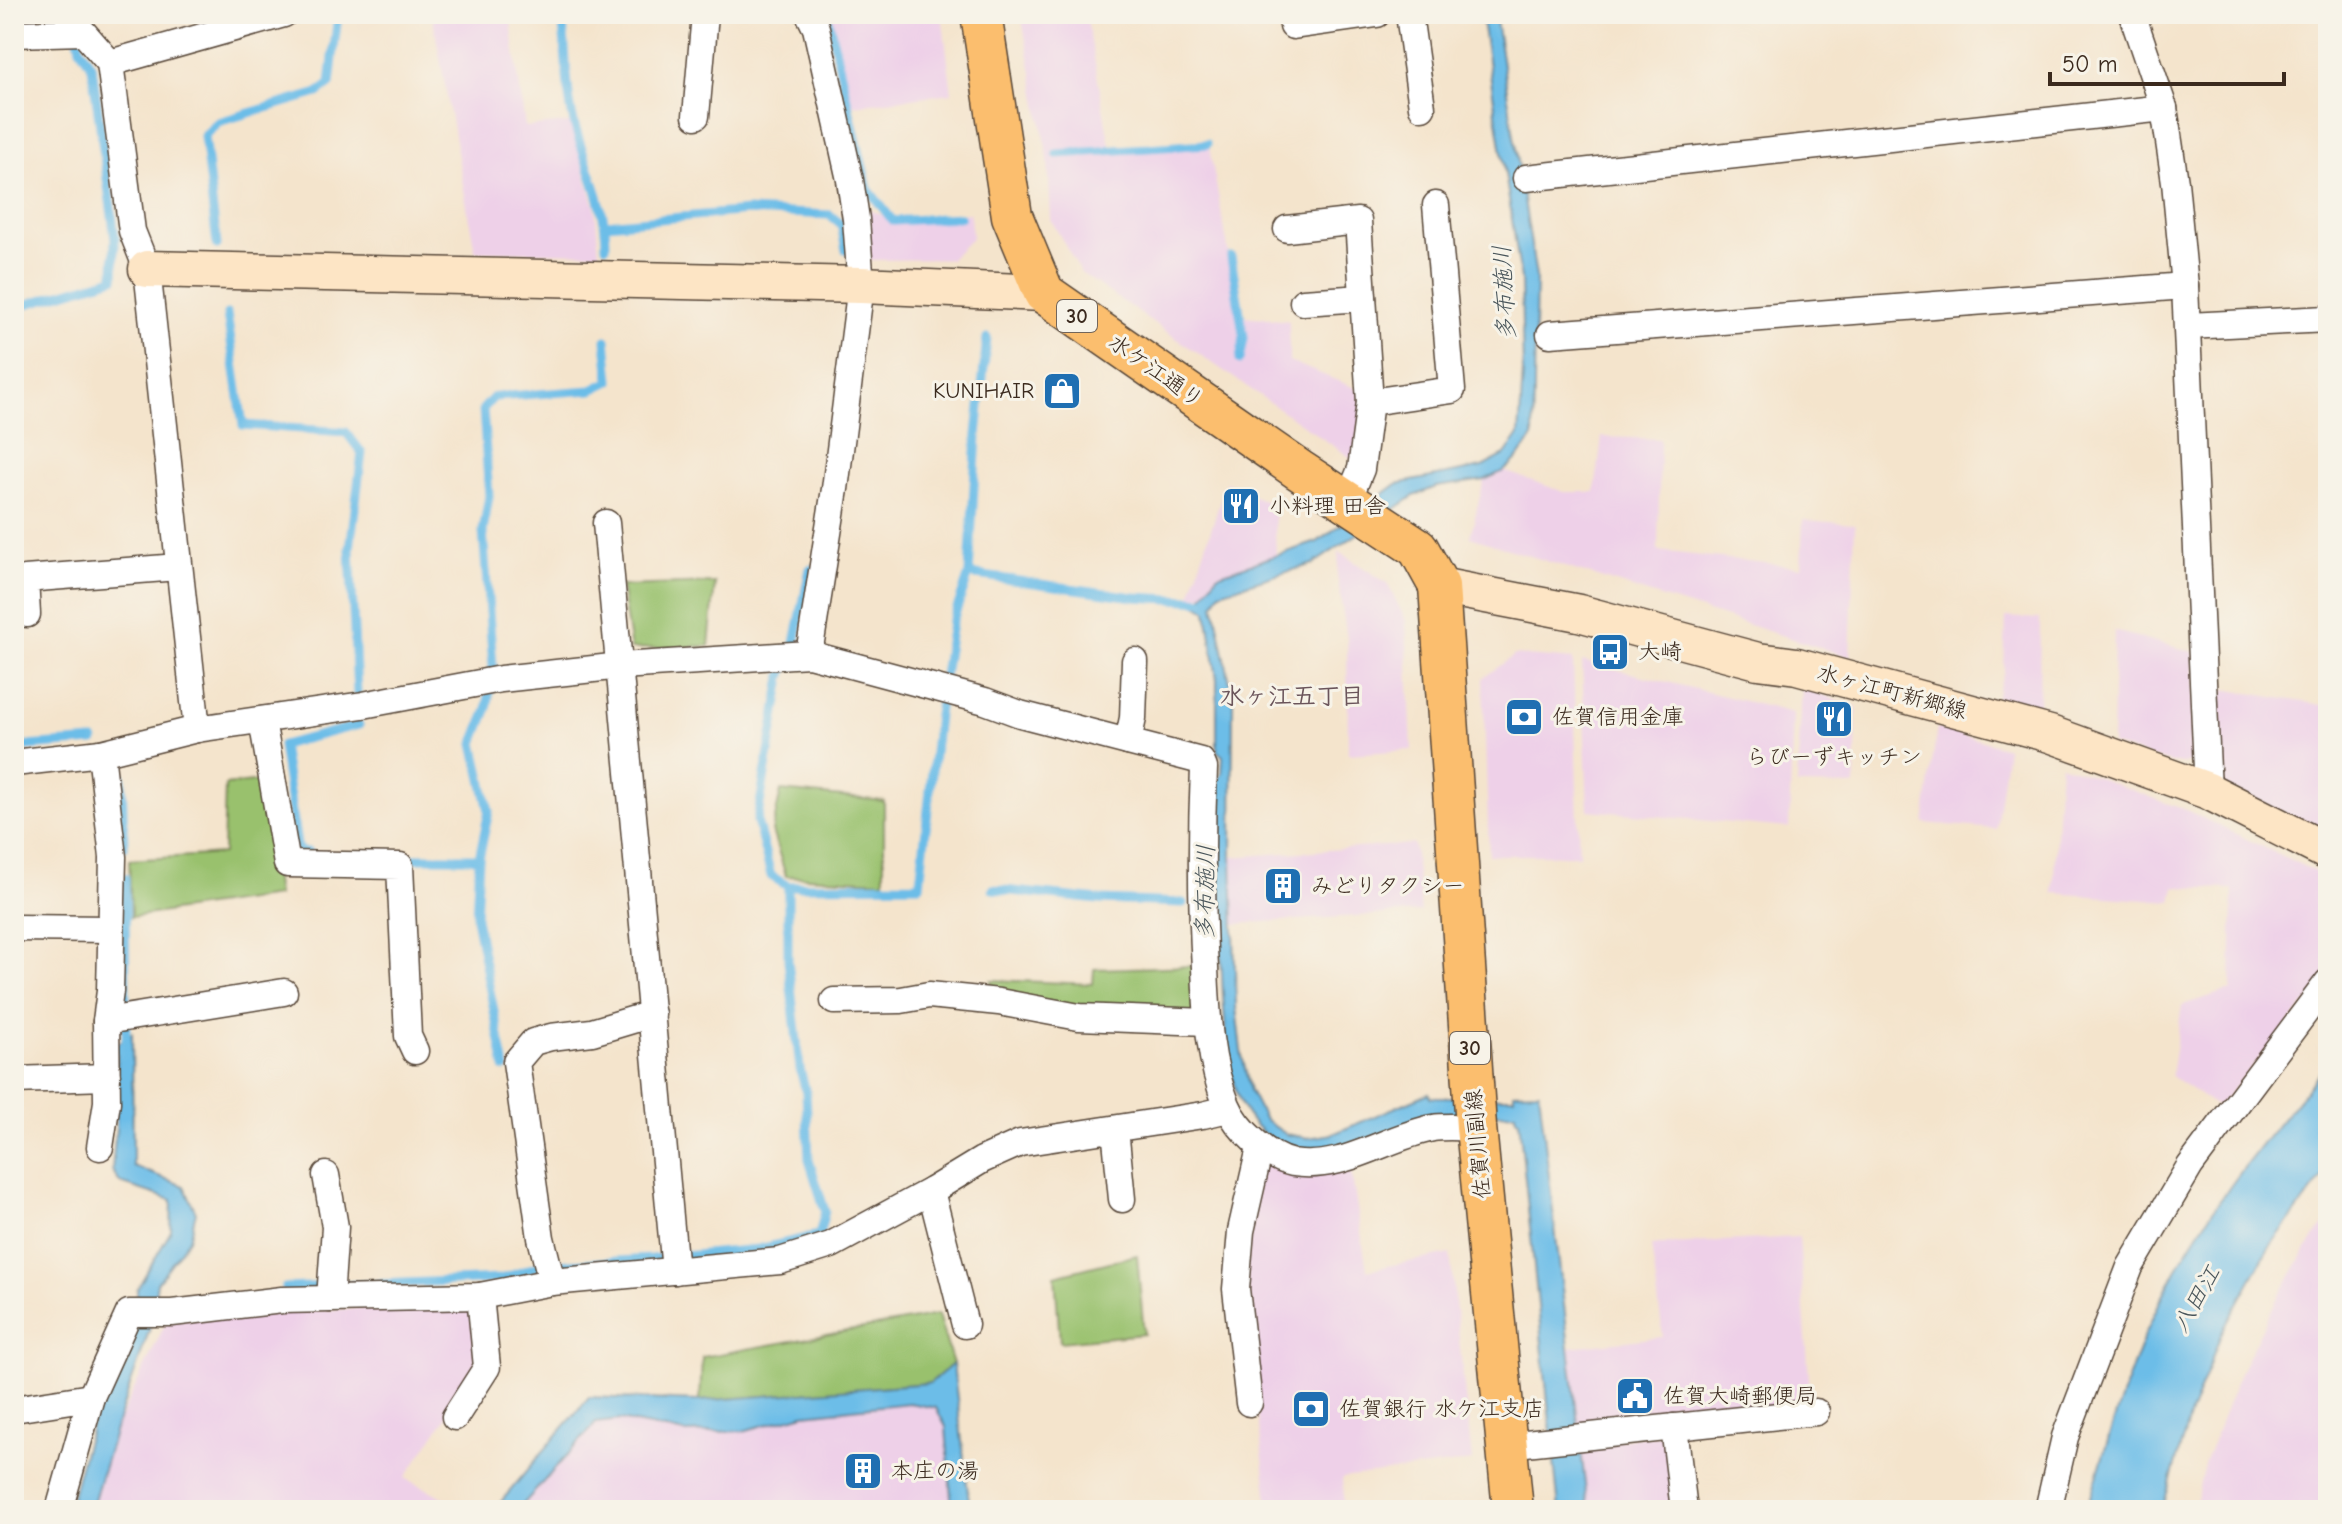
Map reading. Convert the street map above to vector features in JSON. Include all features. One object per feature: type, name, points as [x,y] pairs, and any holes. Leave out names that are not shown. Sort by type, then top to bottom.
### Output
[{"type":"main road","name":"30","points":[[981,14],[1012,216],[1044,293]]},
{"type":"main road","name":"水ケ江通り","points":[[1044,293],[1347,503]]},
{"type":"main road","name":"30","points":[[1347,503],[1418,548],[1439,586]]},
{"type":"main road","name":"佐賀川副線","points":[[1439,586],[1476,1127],[1513,1510]]},
{"type":"street","points":[[110,63],[284,14]]},
{"type":"street","points":[[696,116],[705,14]]},
{"type":"street","points":[[796,655],[835,489],[861,285],[850,180],[816,28],[809,14]]},
{"type":"street","points":[[1292,14],[1293,26],[1377,14]]},
{"type":"street","points":[[1409,14],[1422,107]]},
{"type":"street","points":[[2132,14],[2164,108],[2175,182],[2188,326],[2208,791]]},
{"type":"street","points":[[14,34],[65,27],[110,63],[132,231],[147,269],[197,729]]},
{"type":"street","points":[[1526,178],[2164,108]]},
{"type":"street","points":[[1370,402],[1452,390],[1436,205]]},
{"type":"street","points":[[1287,229],[1358,221],[1370,402],[1361,469],[1347,503]]},
{"type":"street","points":[[147,269],[861,285],[1044,293]]},
{"type":"street","points":[[1550,334],[2185,286]]},
{"type":"street","points":[[1303,302],[1363,298]]},
{"type":"street","points":[[2188,326],[2328,319]]},
{"type":"street","points":[[606,523],[674,1260]]},
{"type":"street","points":[[27,614],[25,579],[178,567]]},
{"type":"street","name":"水ヶ江町新郷線","points":[[1439,586],[1579,613],[1758,661],[1797,666],[2050,734],[2208,791],[2328,852]]},
{"type":"street","points":[[14,763],[109,751],[197,729],[363,705],[491,681],[621,666],[796,655],[942,689],[1020,714],[1201,761],[1204,768],[1200,880],[1207,1022],[1219,1083],[1228,1109],[1260,1148],[1290,1162],[1309,1164],[1339,1160],[1433,1128],[1476,1127]]},
{"type":"street","points":[[1128,742],[1133,718],[1135,661]]},
{"type":"street","points":[[262,720],[287,864],[400,866],[408,1036],[415,1051]]},
{"type":"street","points":[[100,1147],[107,1102],[106,1021],[113,857],[109,751]]},
{"type":"street","points":[[14,928],[111,929]]},
{"type":"street","points":[[2048,1510],[2065,1437],[2130,1267],[2190,1166],[2328,982]]},
{"type":"street","points":[[106,1021],[284,992]]},
{"type":"street","points":[[834,1001],[901,1000],[929,995],[999,1002],[1079,1017],[1207,1022]]},
{"type":"street","points":[[549,1270],[516,1062],[533,1042],[592,1032],[652,1014]]},
{"type":"street","points":[[14,1080],[107,1077]]},
{"type":"street","points":[[59,1510],[91,1397],[129,1313],[160,1313],[282,1300],[330,1290],[480,1296],[549,1270],[674,1260],[780,1261],[831,1245],[982,1160],[1020,1143],[1228,1109]]},
{"type":"street","points":[[1115,1129],[1122,1199]]},
{"type":"street","points":[[1249,1403],[1236,1289],[1241,1231],[1260,1148]]},
{"type":"street","points":[[326,1175],[335,1227],[330,1290]]},
{"type":"street","points":[[931,1191],[965,1325]]},
{"type":"street","points":[[455,1417],[487,1367],[480,1296]]},
{"type":"street","points":[[14,1409],[91,1397]]},
{"type":"street","points":[[1507,1445],[1816,1412]]},
{"type":"street","points":[[1674,1427],[1684,1510]]},
{"type":"shaded area","points":[[432,14],[510,14],[525,127],[570,123],[595,207],[599,253],[475,251]]},
{"type":"shaded area","points":[[824,14],[942,14],[952,93],[847,106]]},
{"type":"shaded area","points":[[1021,14],[1086,14],[1110,146],[1208,141],[1227,243],[1236,315],[1289,321],[1289,361],[1365,392],[1354,460],[1081,273],[1051,220],[1048,158]]},
{"type":"shaded area","points":[[868,209],[895,221],[970,213],[972,238],[950,259],[867,260]]},
{"type":"shaded area","points":[[1602,437],[1660,439],[1658,551],[1801,567],[1803,520],[1855,524],[1850,657],[1470,537],[1484,480],[1504,471],[1564,492],[1595,492]]},
{"type":"shaded area","points":[[1226,482],[1274,506],[1276,556],[1217,575],[1203,595],[1190,596]]},
{"type":"shaded area","points":[[1339,552],[1387,583],[1406,621],[1412,750],[1348,754],[1347,638],[1337,575]]},
{"type":"shaded area","points":[[2006,617],[2040,619],[2039,715],[1994,704],[2004,671]]},
{"type":"shaded area","points":[[2114,631],[2194,652],[2194,763],[2171,763],[2112,745]]},
{"type":"shaded area","points":[[1515,655],[1573,660],[1579,855],[1489,855],[1483,678]]},
{"type":"shaded area","points":[[1582,661],[1793,713],[1789,828],[1588,810]]},
{"type":"shaded area","points":[[2211,687],[2328,706],[2328,839],[2216,782]]},
{"type":"shaded area","points":[[1802,688],[1857,707],[1855,786],[1797,785]]},
{"type":"shaded area","points":[[1937,728],[2007,748],[1996,829],[1924,823]]},
{"type":"shaded area","points":[[2060,764],[2188,811],[2328,878],[2328,977],[2218,1107],[2171,1076],[2182,1005],[2231,990],[2233,889],[2175,887],[2172,902],[2053,893]]},
{"type":"shaded area","points":[[1414,844],[1421,912],[1233,924],[1232,857]]},
{"type":"shaded area","points":[[1261,1156],[1350,1164],[1367,1270],[1450,1254],[1472,1461],[1342,1478],[1344,1510],[1269,1510],[1243,1291]]},
{"type":"shaded area","points":[[2328,1220],[2328,1510],[2194,1510],[2205,1461],[2242,1368],[2276,1301],[2314,1237]]},
{"type":"shaded area","points":[[1799,1237],[1811,1408],[1579,1431],[1569,1347],[1663,1337],[1651,1245]]},
{"type":"shaded area","points":[[474,1301],[480,1368],[405,1478],[469,1510],[91,1510],[115,1429],[167,1320]]},
{"type":"shaded area","points":[[909,1403],[936,1408],[946,1427],[952,1510],[518,1510],[596,1423],[620,1420],[685,1433],[743,1431],[804,1414]]},
{"type":"shaded area","points":[[1669,1434],[1676,1510],[1588,1510],[1580,1444]]},
{"type":"green space","points":[[715,583],[709,646],[631,649],[621,586]]},
{"type":"green space","points":[[262,781],[277,896],[131,917],[129,860],[223,854],[225,785]]},
{"type":"green space","points":[[781,791],[884,801],[884,881],[786,876],[772,831]]},
{"type":"green space","points":[[1194,966],[1196,1014],[1077,1009],[991,995],[991,980],[1093,984],[1094,969]]},
{"type":"green space","points":[[1137,1255],[1144,1334],[1060,1342],[1055,1276]]},
{"type":"green space","points":[[938,1315],[953,1364],[930,1383],[700,1401],[702,1357]]},
{"type":"water","points":[[1481,14],[1495,14],[1536,277],[1533,437],[1504,471],[1484,480],[1436,487],[1414,496],[1313,564],[1220,592],[1214,604],[1233,698],[1232,857],[1236,1007],[1250,1091],[1265,1120],[1286,1134],[1308,1138],[1333,1134],[1429,1093],[1430,1097],[1514,1097],[1514,1092],[1539,1091],[1588,1510],[1559,1510],[1519,1120],[1515,1113],[1430,1114],[1430,1118],[1346,1147],[1313,1153],[1291,1150],[1266,1135],[1241,1104],[1230,1065],[1225,1023],[1217,781],[1222,774],[1223,756],[1217,751],[1217,679],[1207,611],[1198,604],[1217,575],[1317,542],[1397,484],[1482,467],[1505,455],[1519,435],[1523,372],[1521,279]]},
{"type":"water","points":[[132,1033],[133,1166],[184,1186],[196,1212],[189,1239],[157,1283],[150,1328],[91,1510],[68,1510],[98,1400],[137,1321],[137,1289],[171,1231],[172,1200],[120,1183],[112,1170],[117,1044]]},
{"type":"water","name":"八田江","points":[[2328,1063],[2328,1170],[2268,1249],[2222,1332],[2191,1411],[2162,1510],[2087,1510],[2131,1372],[2165,1291],[2219,1201]]},
{"type":"water","points":[[953,1364],[970,1510],[952,1510],[946,1427],[936,1408],[909,1403],[804,1414],[743,1431],[685,1433],[620,1420],[596,1423],[518,1510],[494,1510],[589,1397],[700,1401],[930,1383]]},
{"type":"waterway","points":[[14,308],[114,278],[115,238],[92,67],[80,48],[73,14]]},
{"type":"waterway","points":[[562,14],[572,114],[603,214],[606,246]]},
{"type":"waterway","points":[[827,14],[868,189],[893,221],[960,217]]},
{"type":"waterway","points":[[217,245],[204,136],[218,122],[318,93],[330,84],[337,23]]},
{"type":"waterway","points":[[1057,154],[1207,144]]},
{"type":"waterway","points":[[606,224],[747,211],[830,215],[841,224],[846,250]]},
{"type":"waterway","points":[[1231,257],[1244,338],[1240,360]]},
{"type":"waterway","points":[[227,314],[243,425],[346,432],[362,453],[350,549],[357,692]]},
{"type":"waterway","points":[[810,569],[795,643],[782,677],[757,821],[771,876],[788,886],[920,885],[938,715],[952,623],[969,574],[977,435],[987,338]]},
{"type":"waterway","points":[[505,1068],[476,918],[479,858],[489,811],[474,743],[487,710],[493,666],[483,531],[489,496],[483,409],[494,397],[592,390],[610,381],[606,340]]},
{"type":"waterway","points":[[969,574],[1134,597],[1206,601]]},
{"type":"waterway","points":[[308,852],[298,852],[282,745],[359,725]]},
{"type":"waterway","points":[[14,747],[94,741]]},
{"type":"waterway","points":[[113,752],[122,778],[124,847]]},
{"type":"waterway","points":[[398,858],[479,858]]},
{"type":"waterway","points":[[125,878],[126,1047]]},
{"type":"waterway","points":[[285,1288],[501,1279],[538,1266],[759,1249],[819,1235],[825,1211],[809,1160],[806,1092],[800,1069],[788,960],[788,886]]},
{"type":"waterway","name":"多布施川","points":[[993,889],[1099,900],[1183,903]]},
{"type":"place","name":"KUNIHAIR","points":[[1062,391]]},
{"type":"place","name":"小料理 田舎","points":[[1241,506]]},
{"type":"place","name":"大崎","points":[[1610,652]]},
{"type":"place","name":"佐賀信用金庫","points":[[1524,717]]},
{"type":"place","name":"らびーずキッチン","points":[[1834,719]]},
{"type":"place","name":"みどりタクシー","points":[[1283,886]]},
{"type":"place","name":"佐賀大崎郵便局","points":[[1635,1396]]},
{"type":"place","name":"佐賀銀行 水ケ江支店","points":[[1311,1409]]},
{"type":"place","name":"本庄の湯","points":[[863,1471]]},
{"type":"district","name":"水ヶ江五丁目","points":[[1292,696]]}]
